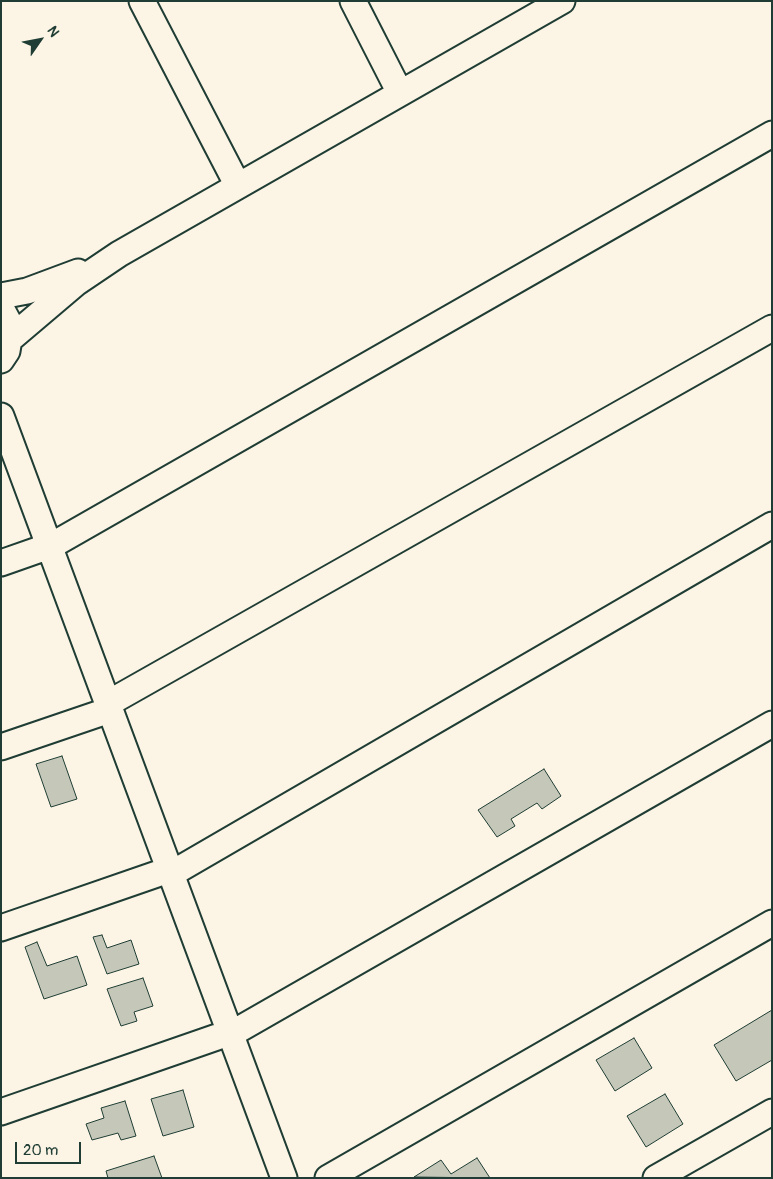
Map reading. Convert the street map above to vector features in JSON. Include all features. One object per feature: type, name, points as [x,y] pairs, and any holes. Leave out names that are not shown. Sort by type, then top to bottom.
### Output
[{"type":"street","points":[[142,1],[238,186]]},
{"type":"street","points":[[353,1],[400,94]]},
{"type":"street","points":[[5,350],[76,284],[119,254],[556,3]]},
{"type":"street","points":[[1,563],[43,549],[772,134]]},
{"type":"street","points":[[1,296],[27,291],[53,282],[119,254]]},
{"type":"street","points":[[1,308],[8,321],[5,350]]},
{"type":"street","points":[[1,747],[103,709],[772,328]]},
{"type":"street","points":[[1,416],[43,549],[224,1036],[284,1178]]},
{"type":"street","points":[[1,453],[43,549]]},
{"type":"street","points":[[1,928],[164,874],[772,525]]},
{"type":"street","points":[[1,1112],[224,1036],[772,724]]},
{"type":"street","points":[[328,1178],[772,923]]},
{"type":"street","points":[[224,1036],[268,1178]]},
{"type":"street","points":[[656,1178],[772,1112]]},
{"type":"building","points":[[62,756],[77,799],[51,807],[36,764]]},
{"type":"building","points":[[544,769],[561,796],[542,809],[537,803],[511,819],[515,826],[497,837],[478,810]]},
{"type":"building","points":[[102,935],[107,948],[131,940],[139,964],[107,974],[93,937]]},
{"type":"building","points":[[37,942],[47,966],[77,956],[87,985],[44,999],[25,947]]},
{"type":"building","points":[[143,978],[153,1006],[134,1012],[137,1021],[121,1026],[107,989]]},
{"type":"building","points":[[772,1010],[772,1060],[736,1081],[714,1045]]},
{"type":"building","points":[[634,1038],[652,1068],[615,1091],[596,1060]]},
{"type":"building","points":[[183,1090],[194,1127],[163,1136],[151,1099]]},
{"type":"building","points":[[665,1094],[683,1124],[646,1147],[627,1116]]},
{"type":"building","points":[[125,1101],[136,1136],[121,1140],[118,1133],[92,1140],[86,1124],[104,1118],[101,1108]]},
{"type":"building","points":[[154,1156],[162,1178],[108,1178],[106,1171]]},
{"type":"building","points":[[477,1158],[490,1178],[414,1177],[441,1160],[451,1174]]}]
